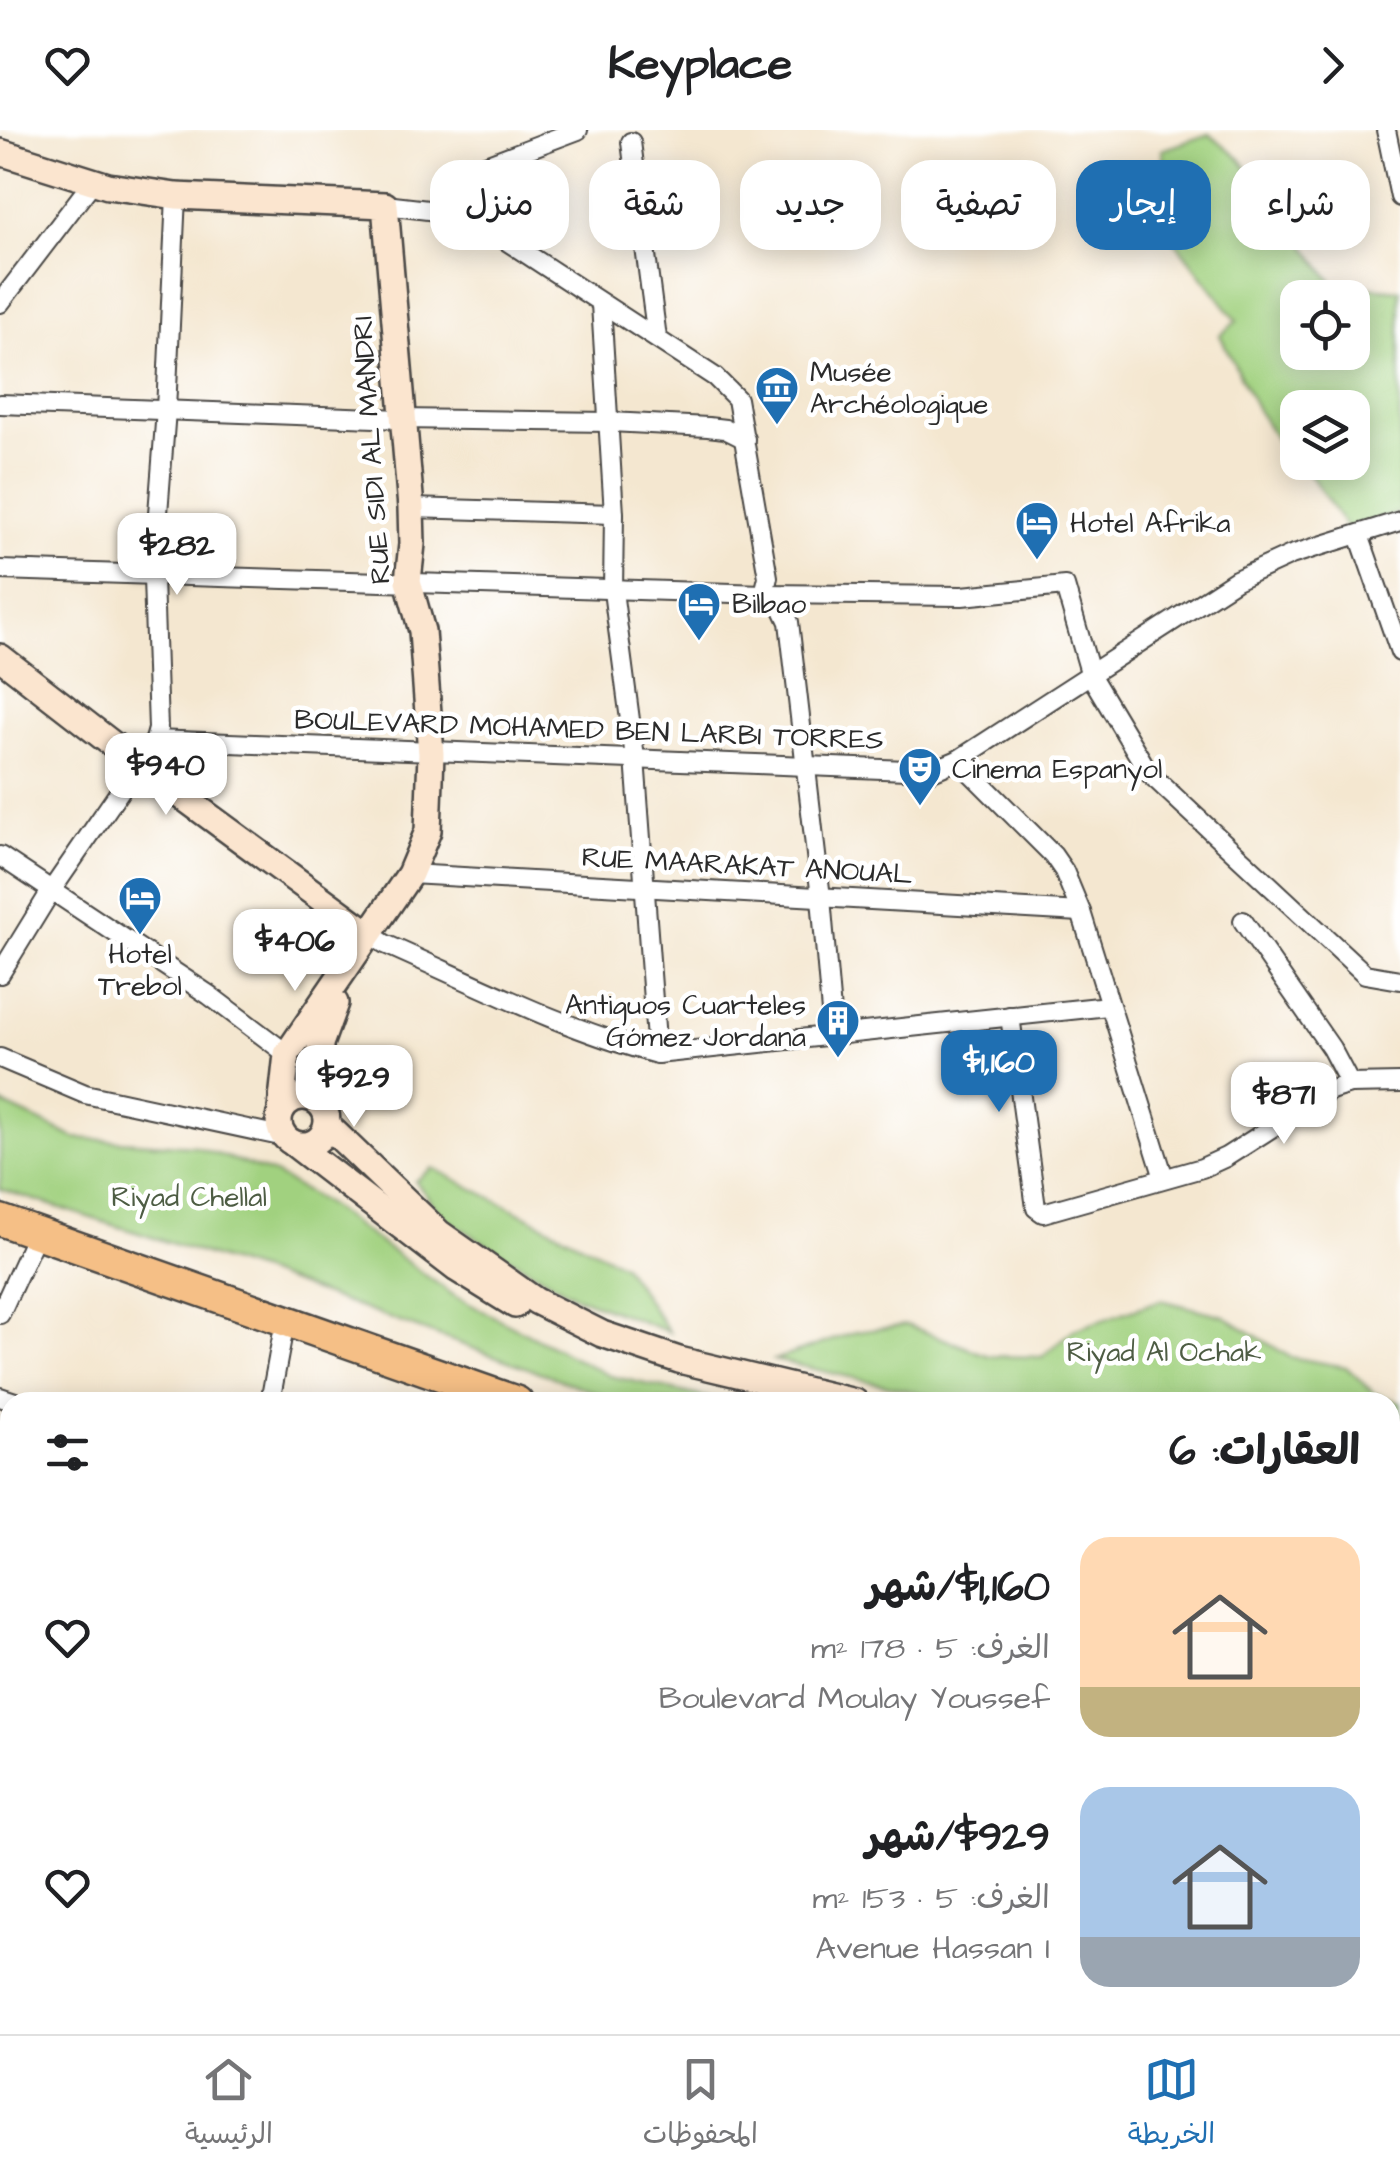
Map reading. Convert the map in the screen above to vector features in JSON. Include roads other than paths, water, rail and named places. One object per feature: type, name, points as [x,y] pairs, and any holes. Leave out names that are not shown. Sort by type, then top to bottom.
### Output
[{"type":"main road","points":[[0,152],[95,188],[176,196],[385,205]]},
{"type":"main road","name":"RUE SIDI AL MANDRI","points":[[281,1110],[287,1054],[410,874],[428,830],[431,754],[422,631],[408,582],[410,508],[385,205]]},
{"type":"main road","points":[[0,657],[368,933]]},
{"type":"main road","name":"RUE SIDI AL MANDRI","points":[[321,1109],[320,1044],[347,979],[348,966]]},
{"type":"main road","points":[[287,1054],[298,1065],[321,1109],[319,1140],[302,1145],[289,1140]]},
{"type":"main road","points":[[760,1392],[631,1359],[549,1324],[457,1269],[289,1140],[279,1124],[281,1110],[300,1096],[321,1109],[439,1232],[536,1300],[602,1334],[680,1360],[813,1392]]},
{"type":"main road","points":[[0,1220],[488,1392]]},
{"type":"street","points":[[499,160],[578,130]]},
{"type":"street","points":[[1386,130],[1400,198]]},
{"type":"street","points":[[631,142],[657,338]]},
{"type":"street","points":[[0,303],[95,188]]},
{"type":"street","points":[[0,974],[51,891],[156,740],[153,578],[176,196]]},
{"type":"street","points":[[385,205],[430,210]]},
{"type":"street","points":[[518,250],[657,338],[732,391],[737,399],[766,586],[788,622],[822,898],[833,1034]]},
{"type":"street","points":[[602,304],[614,514],[613,590],[635,758],[657,1054]]},
{"type":"street","points":[[0,404],[401,420],[610,422],[725,429],[746,438]]},
{"type":"street","points":[[410,508],[614,514]]},
{"type":"street","points":[[1164,1178],[1081,912],[1064,871],[958,760],[1236,580],[1292,556],[1400,521]]},
{"type":"street","points":[[1359,534],[1400,652]]},
{"type":"street","points":[[0,570],[153,578],[613,590],[766,586],[962,596],[1065,586],[1090,676],[1149,773],[1365,974],[1400,980]]},
{"type":"street","name":"BOULEVARD MOHAMED BEN LARBI TORRES","points":[[156,740],[431,754],[932,771],[958,760]]},
{"type":"street","points":[[0,856],[208,995],[287,1054]]},
{"type":"street","name":"RUE MAARAKAT ANOUAL","points":[[410,874],[1081,912]]},
{"type":"street","points":[[1243,921],[1332,1048],[1350,1084]]},
{"type":"street","points":[[368,933],[385,944],[609,1040],[657,1054],[1108,1006]]},
{"type":"street","points":[[1010,1016],[1036,1208],[1044,1213],[1226,1157],[1319,1097],[1350,1084],[1400,1082]]},
{"type":"street","points":[[0,1058],[85,1094],[289,1140]]},
{"type":"street","points":[[0,1314],[38,1231]]},
{"type":"street","points":[[272,1392],[285,1321]]},
{"type":"place","name":"Musée Archéologique","points":[[777,426]]},
{"type":"place","name":"Hotel Afrika","points":[[1037,561]]},
{"type":"place","name":"Bilbao","points":[[699,642]]},
{"type":"place","name":"Cinema Espanyol","points":[[920,807]]},
{"type":"place","name":"Hotel Trebol","points":[[140,936]]},
{"type":"place","name":"Antiguos Cuarteles Gómez Jordana","points":[[838,1059]]},
{"type":"park label","name":"Riyad Chellal","points":[[189,1197]]},
{"type":"park label","name":"Riyad Al Ochak","points":[[1164,1352]]}]
